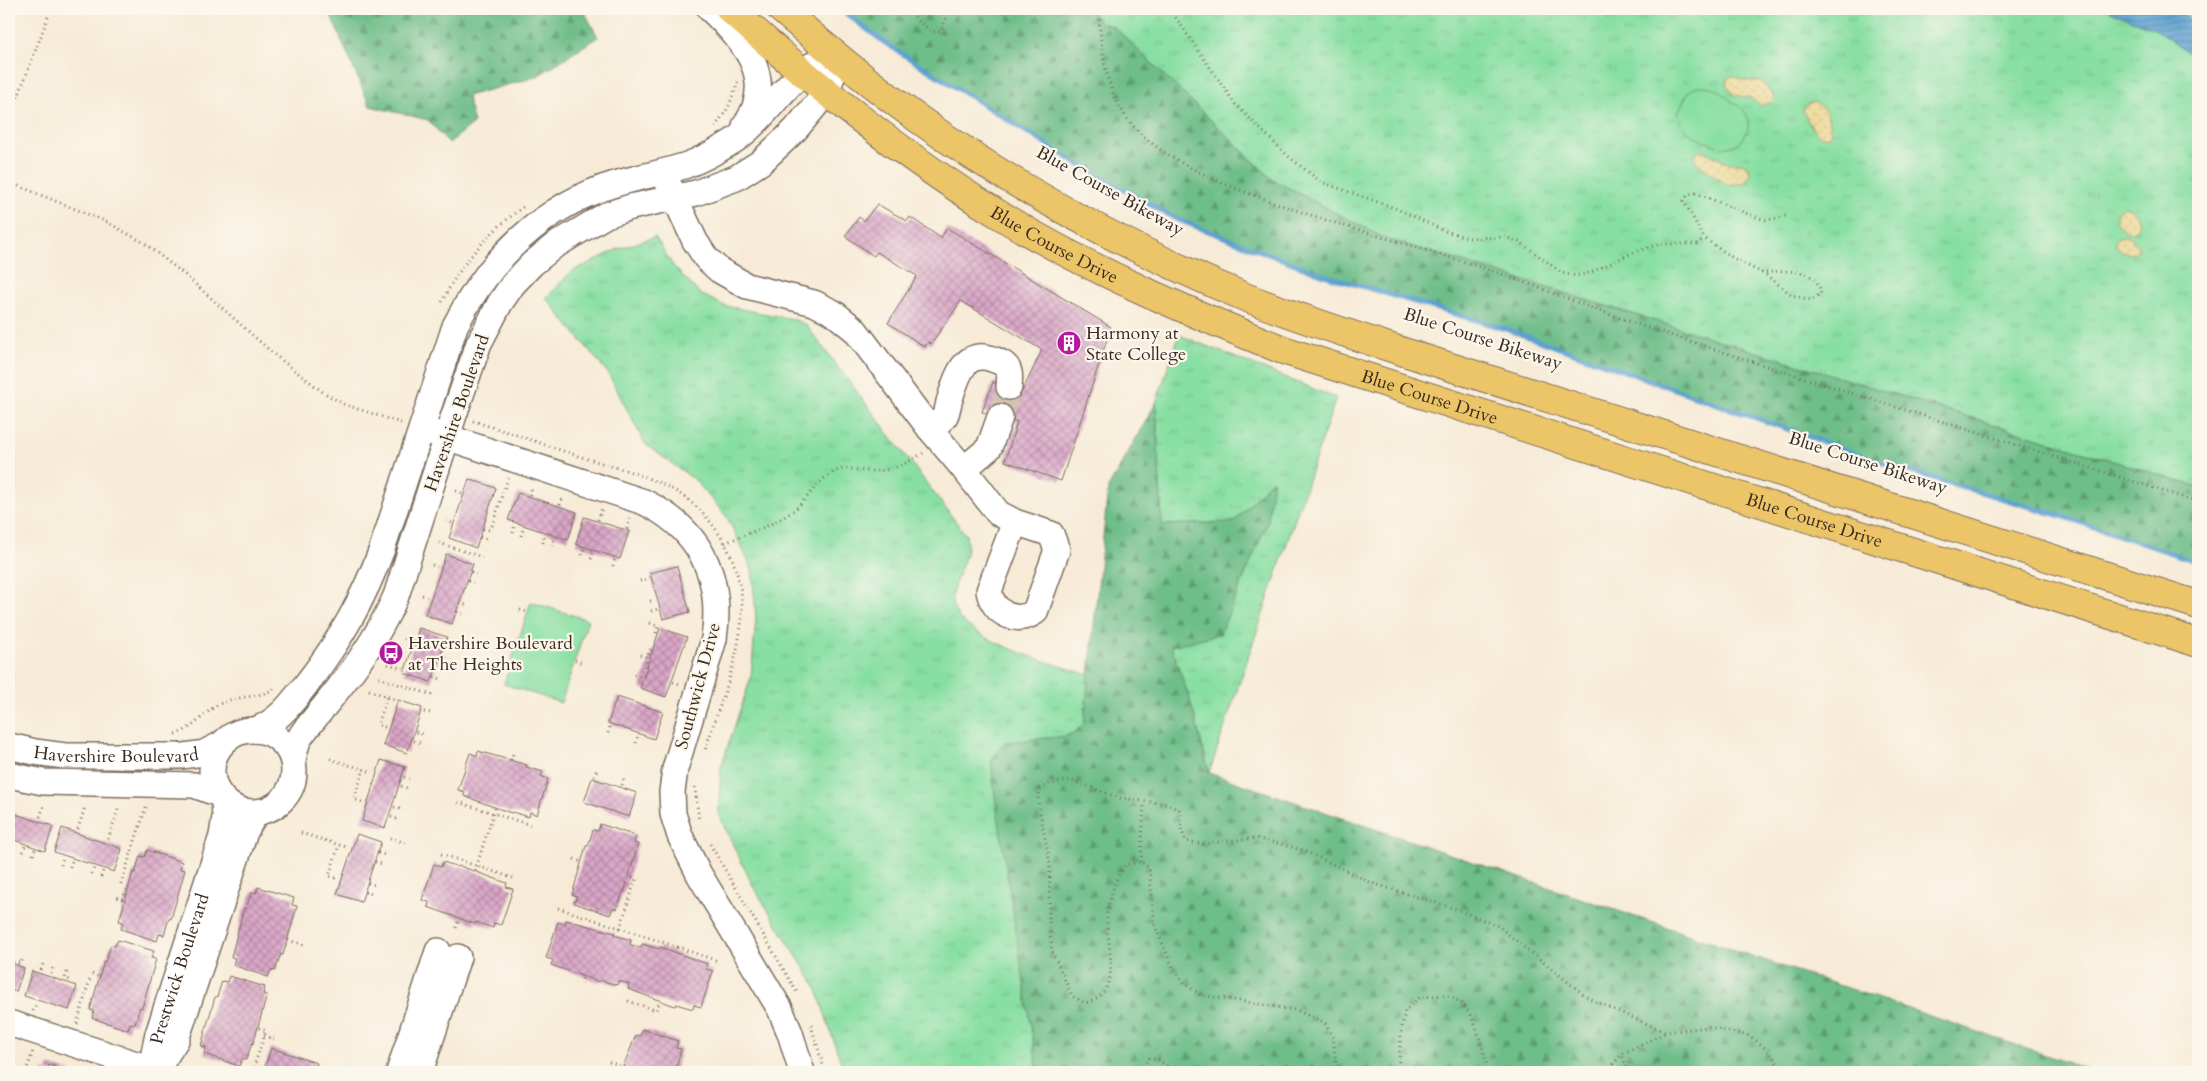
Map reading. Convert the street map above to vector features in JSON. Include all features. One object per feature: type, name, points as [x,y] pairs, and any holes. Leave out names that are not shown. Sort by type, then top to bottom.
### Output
[{"type":"main road","name":"Blue Course Drive","points":[[730,9],[826,93],[949,183],[1004,218],[1056,247],[1193,314],[1283,350],[2198,643]]},
{"type":"main road","name":"Blue Course Drive","points":[[781,9],[835,56],[917,118],[1052,202],[1107,234],[1246,297],[1336,330],[2198,605]]},
{"type":"street","name":"Havershire Boulevard","points":[[710,9],[745,47],[752,58],[758,82],[756,101],[749,120],[737,138]]},
{"type":"street","name":"Havershire Boulevard","points":[[255,730],[272,722],[288,708],[338,642],[355,613],[369,584],[382,549],[420,429],[456,326],[478,285],[509,249],[548,216],[590,193],[613,184],[685,166],[709,155],[737,138],[815,63],[835,56],[833,74],[826,93],[796,130],[761,162],[720,184],[696,193],[631,207],[606,215],[554,246],[532,264],[509,291],[488,323],[476,352],[396,596],[384,624],[354,671],[302,734],[296,743],[293,759]]},
{"type":"street","points":[[662,172],[695,241],[706,258],[719,270],[747,286],[814,304],[834,313],[855,330],[998,513],[1014,522]]},
{"type":"street","points":[[936,435],[945,417],[958,373],[965,362],[976,357],[991,358],[1005,364],[1010,373],[1009,386]]},
{"type":"street","points":[[964,468],[989,448],[1000,417]]},
{"type":"street","name":"Southwick Drive","points":[[420,429],[644,502],[662,511],[682,526],[697,544],[708,565],[716,592],[717,617],[714,639],[674,775],[673,814],[680,836],[699,874],[780,1009],[790,1033],[802,1072]]},
{"type":"street","points":[[255,730],[270,733],[283,742],[293,759],[294,783],[289,793],[271,809],[259,812],[246,812],[233,807],[221,797],[212,776],[212,765],[222,744],[237,733],[255,730]]},
{"type":"street","name":"Havershire Boulevard","points":[[9,746],[65,756],[184,756],[204,754],[222,744]]},
{"type":"street","name":"Havershire Boulevard","points":[[9,775],[43,782],[194,785],[221,797]]},
{"type":"street","name":"Prestwick Boulevard","points":[[158,1071],[154,1053],[158,1034],[222,836],[225,817],[221,797]]},
{"type":"street","name":"Prestwick Boulevard","points":[[158,1071],[176,1040],[245,832],[252,819],[259,812]]},
{"type":"street","points":[[406,1071],[448,954]]},
{"type":"street","points":[[9,1023],[158,1071]]},
{"type":"path","points":[[9,121],[52,9]]},
{"type":"path","points":[[908,9],[918,22],[933,32],[941,31],[947,9]]},
{"type":"path","points":[[1098,9],[1104,66],[1114,98],[1133,126],[1150,142],[1196,170],[1241,192],[1345,227],[1472,264],[1641,326],[2198,502]]},
{"type":"path","points":[[1170,9],[1235,104],[1288,156],[1321,182],[1395,208],[1445,231],[1469,238],[1504,237],[1520,242],[1562,273],[1576,276],[1592,272],[1634,252],[1660,244],[1698,244],[1704,238]]},
{"type":"path","points":[[9,182],[107,222],[144,243],[184,274],[276,356],[324,392],[343,404],[395,421]]},
{"type":"path","points":[[1761,273],[1800,270],[1816,282],[1821,288],[1821,294],[1812,300],[1792,295],[1761,273],[1733,258],[1704,238],[1684,201],[1690,193],[1709,196],[1758,218],[1768,220],[1786,216]]},
{"type":"path","points":[[725,544],[778,520],[794,510],[824,479],[836,470],[888,470],[902,466],[936,435]]},
{"type":"path","points":[[484,528],[491,528],[509,475]]},
{"type":"path","points":[[530,495],[533,483]]},
{"type":"path","points":[[456,491],[462,493]]},
{"type":"path","points":[[494,498],[500,500]]},
{"type":"path","points":[[598,520],[603,506]]},
{"type":"path","points":[[491,507],[498,509]]},
{"type":"path","points":[[627,529],[631,515]]},
{"type":"path","points":[[446,521],[452,523]]},
{"type":"path","points":[[513,533],[515,524]]},
{"type":"path","points":[[521,536],[524,527]]},
{"type":"path","points":[[543,543],[546,534]]},
{"type":"path","points":[[480,537],[487,539]]},
{"type":"path","points":[[552,546],[555,537]]},
{"type":"path","points":[[439,543],[482,557]]},
{"type":"path","points":[[582,556],[584,548]]},
{"type":"path","points":[[591,559],[594,552]]},
{"type":"path","points":[[613,566],[615,558]]},
{"type":"path","points":[[432,565],[437,567]]},
{"type":"path","points":[[471,572],[476,574]]},
{"type":"path","points":[[640,582],[650,578]]},
{"type":"path","points":[[468,582],[473,583]]},
{"type":"path","points":[[422,596],[427,597]]},
{"type":"path","points":[[650,601],[656,600]]},
{"type":"path","points":[[460,603],[466,605]]},
{"type":"path","points":[[651,611],[658,609]]},
{"type":"path","points":[[520,610],[527,612]]},
{"type":"path","points":[[457,612],[463,614]]},
{"type":"path","points":[[650,623],[658,626],[655,636]]},
{"type":"path","points":[[404,638],[413,641]]},
{"type":"path","points":[[645,667],[652,646]]},
{"type":"path","points":[[444,647],[452,649]]},
{"type":"path","points":[[640,655],[647,657]]},
{"type":"path","points":[[441,656],[449,658]]},
{"type":"path","points":[[575,660],[582,663]]},
{"type":"path","points":[[388,664],[404,669]]},
{"type":"path","points":[[634,674],[642,677]]},
{"type":"path","points":[[434,677],[442,679]]},
{"type":"path","points":[[378,678],[432,695]]},
{"type":"path","points":[[169,734],[188,729],[222,702],[263,694],[279,683]]},
{"type":"path","points":[[369,690],[394,699]]},
{"type":"path","points":[[385,727],[378,725],[387,696]]},
{"type":"path","points":[[424,712],[431,714]]},
{"type":"path","points":[[608,734],[610,726]]},
{"type":"path","points":[[416,732],[424,735]]},
{"type":"path","points":[[636,743],[638,735]]},
{"type":"path","points":[[414,741],[421,744]]},
{"type":"path","points":[[511,760],[514,751]]},
{"type":"path","points":[[330,759],[372,772]]},
{"type":"path","points":[[362,802],[354,800],[364,769]]},
{"type":"path","points":[[594,776],[596,769]]},
{"type":"path","points":[[404,777],[410,779]]},
{"type":"path","points":[[622,785],[624,778]]},
{"type":"path","points":[[1337,1072],[1333,1037],[1325,1023],[1296,1010],[1201,995],[1185,984],[1174,970],[1155,926],[1149,868],[1141,862],[1127,865],[1120,872],[1114,886],[1107,917],[1112,971],[1103,991],[1092,1001],[1084,1003],[1076,1000],[1064,981],[1052,951],[1049,918],[1050,864],[1038,800],[1040,790],[1049,784],[1070,780],[1120,798],[1167,804],[1179,810],[1181,829],[1186,840],[1202,844],[1256,838],[1303,850],[1372,883],[1456,910],[1498,926],[1588,998],[1665,1032]]},
{"type":"path","points":[[401,786],[407,788]]},
{"type":"path","points":[[9,807],[12,800]]},
{"type":"path","points":[[458,802],[530,825]]},
{"type":"path","points":[[1141,862],[1144,802]]},
{"type":"path","points":[[40,817],[44,806]]},
{"type":"path","points":[[78,829],[85,807]]},
{"type":"path","points":[[108,839],[119,807]]},
{"type":"path","points":[[121,884],[146,807]]},
{"type":"path","points":[[394,807],[400,809]]},
{"type":"path","points":[[476,868],[495,808]]},
{"type":"path","points":[[390,817],[397,819]]},
{"type":"path","points":[[301,833],[346,847]]},
{"type":"path","points":[[390,838],[406,843]]},
{"type":"path","points":[[336,878],[329,876],[339,845]]},
{"type":"path","points":[[23,852],[25,846]]},
{"type":"path","points":[[33,855],[35,849]]},
{"type":"path","points":[[378,853],[385,855]]},
{"type":"path","points":[[441,854],[476,868],[513,878]]},
{"type":"path","points":[[61,864],[63,858]]},
{"type":"path","points":[[574,859],[581,862]]},
{"type":"path","points":[[70,867],[72,861]]},
{"type":"path","points":[[375,862],[382,864]]},
{"type":"path","points":[[91,874],[94,868]]},
{"type":"path","points":[[101,878],[103,871]]},
{"type":"path","points":[[620,928],[636,879],[630,877]]},
{"type":"path","points":[[368,883],[375,885]]},
{"type":"path","points":[[117,897],[122,899],[128,888]]},
{"type":"path","points":[[365,892],[372,894]]},
{"type":"path","points":[[558,908],[718,961]]},
{"type":"path","points":[[456,928],[459,919]]},
{"type":"path","points":[[599,928],[602,922]]},
{"type":"path","points":[[288,940],[305,946]]},
{"type":"path","points":[[676,952],[677,947]]},
{"type":"path","points":[[13,962],[21,963],[23,958]]},
{"type":"path","points":[[41,970],[43,964]]},
{"type":"path","points":[[51,974],[54,968]]},
{"type":"path","points":[[67,972],[65,978],[72,981]]},
{"type":"path","points":[[92,974],[99,977]]},
{"type":"path","points":[[581,984],[584,977]]},
{"type":"path","points":[[76,1027],[90,979]]},
{"type":"path","points":[[1398,1072],[1405,1011],[1420,997],[1449,996],[1467,1009],[1474,1023],[1488,1072]]},
{"type":"path","points":[[628,1001],[656,1010],[660,1001]]},
{"type":"path","points":[[1606,1072],[1622,1054],[1665,1032],[1709,1027],[1750,1036],[1769,1051],[1784,1072]]},
{"type":"path","points":[[252,1072],[266,1031],[258,1028]]},
{"type":"path","points":[[264,1036],[274,1039]]},
{"type":"path","points":[[26,1072],[34,1048]]},
{"type":"path","points":[[1622,1054],[1628,1072]]},
{"type":"path","points":[[1143,1072],[1148,1058],[1159,1060],[1175,1072]]},
{"type":"path","points":[[608,1062],[623,1067]]},
{"type":"green space","points":[[328,9],[583,9],[598,37],[536,77],[467,96],[474,123],[449,143],[428,120],[370,106]]},
{"type":"green space","points":[[840,9],[1091,9],[1099,22],[1114,27],[1273,180],[1384,238],[2198,487],[2198,562],[2064,517],[1882,463],[1509,330],[1324,275],[1176,219],[1076,163],[885,43]]},
{"type":"green space","points":[[1091,9],[2198,9],[2198,487],[1384,238],[1273,180],[1114,27],[1099,22]]},
{"type":"green space","points":[[1697,86],[1708,86],[1719,90],[1746,113],[1748,121],[1747,131],[1737,144],[1727,147],[1717,146],[1693,135],[1683,127],[1678,113],[1688,92]]},
{"type":"green space","points":[[655,237],[674,267],[700,294],[725,306],[793,319],[806,325],[966,535],[966,554],[955,584],[952,599],[953,606],[960,618],[973,630],[1013,650],[1089,675],[1084,723],[1075,732],[1066,736],[1039,1072],[844,1072],[816,987],[753,886],[718,814],[721,767],[751,677],[756,618],[752,569],[727,517],[695,480],[645,444],[608,373],[546,298],[571,272],[618,249]]},
{"type":"green space","points":[[1179,335],[1336,398],[1209,773],[1191,703],[1170,646],[1272,480],[1234,522],[1162,525],[1156,403]]},
{"type":"green space","points":[[1156,403],[1162,525],[1234,522],[1273,479],[1268,521],[1220,634],[1171,646],[1191,703],[1209,773],[2096,1072],[1038,1072],[991,761],[1005,742],[1066,736],[1075,732],[1084,723],[1108,488]]},
{"type":"green space","points":[[531,602],[588,620],[561,703],[504,684]]},
{"type":"sand","points":[[1732,76],[1747,81],[1761,81],[1774,96],[1772,102],[1761,106],[1751,98],[1734,95],[1726,84],[1728,78]]},
{"type":"sand","points":[[1814,102],[1828,116],[1830,135],[1821,136],[1817,133],[1810,125],[1803,111],[1807,104]]},
{"type":"sand","points":[[1702,150],[1727,163],[1742,163],[1749,168],[1750,176],[1744,183],[1727,185],[1696,162],[1694,157],[1697,152]]},
{"type":"sand","points":[[2124,207],[2132,210],[2138,219],[2137,231],[2127,232],[2116,223],[2117,213]]},
{"type":"sand","points":[[2126,236],[2132,238],[2139,249],[2132,254],[2125,253],[2116,246],[2118,237]]},
{"type":"water","points":[[2107,9],[2183,9],[2185,17],[2198,22],[2198,62],[2165,35]]},
{"type":"building","name":"Harmony at State College","points":[[877,204],[907,221],[910,217],[941,238],[947,228],[1111,327],[1061,481],[1005,461],[1017,422],[982,412],[993,382],[1023,390],[1042,350],[961,301],[931,344],[928,342],[925,347],[888,323],[917,276],[877,252],[874,256],[845,236],[859,217],[864,221]]},
{"type":"building","points":[[469,479],[496,488],[476,548],[449,538]]},
{"type":"building","points":[[518,493],[577,512],[568,540],[508,520]]},
{"type":"building","points":[[584,517],[629,531],[620,559],[576,544]]},
{"type":"building","points":[[446,554],[473,564],[452,624],[425,615]]},
{"type":"building","points":[[677,566],[690,612],[663,619],[650,573]]},
{"type":"building","points":[[419,628],[447,637],[431,682],[404,673]]},
{"type":"building","points":[[660,628],[687,637],[666,697],[640,688]]},
{"type":"building","points":[[617,697],[663,712],[654,739],[608,723]]},
{"type":"building","points":[[398,700],[422,708],[407,753],[383,745]]},
{"type":"building","points":[[478,751],[527,765],[526,767],[543,772],[541,776],[548,779],[537,815],[530,812],[529,817],[511,813],[464,796],[465,792],[458,790],[470,753],[477,756]]},
{"type":"building","points":[[381,760],[405,767],[385,828],[362,821]]},
{"type":"building","points":[[592,778],[637,793],[629,817],[584,802]]},
{"type":"building","points":[[9,812],[53,826],[45,851],[9,838]]},
{"type":"building","points":[[600,824],[636,836],[634,843],[638,844],[624,893],[617,909],[613,908],[610,915],[574,903],[577,896],[572,895],[586,846],[588,846],[593,830],[598,831]]},
{"type":"building","points":[[62,828],[122,849],[114,872],[54,852]]},
{"type":"building","points":[[357,834],[381,842],[361,902],[337,894]]},
{"type":"building","points":[[147,850],[182,862],[180,869],[185,870],[171,919],[169,918],[164,935],[159,934],[157,941],[121,929],[123,922],[119,921],[133,872],[135,873],[140,856],[145,857]]},
{"type":"building","points":[[443,862],[507,883],[506,887],[513,889],[501,925],[494,923],[493,928],[476,922],[475,924],[428,907],[429,902],[422,900],[434,864],[441,867]]},
{"type":"building","points":[[258,887],[294,898],[292,905],[297,906],[283,955],[281,954],[275,971],[271,970],[268,977],[233,965],[235,958],[231,957],[244,908],[246,908],[252,892],[256,893]]},
{"type":"building","points":[[566,920],[615,933],[614,935],[631,940],[630,945],[641,948],[642,944],[659,949],[660,947],[707,964],[706,969],[713,971],[701,1007],[694,1005],[693,1009],[676,1004],[675,1006],[628,989],[629,984],[623,982],[618,981],[617,985],[600,980],[599,982],[551,965],[553,960],[546,958],[558,922],[565,924]]},
{"type":"building","points":[[118,940],[154,951],[151,958],[156,959],[142,1008],[140,1007],[135,1024],[130,1023],[128,1030],[92,1018],[94,1011],[90,1010],[104,961],[111,945],[115,946]]},
{"type":"building","points":[[9,962],[24,968],[16,992],[9,989]]},
{"type":"building","points":[[32,971],[77,986],[69,1010],[24,996]]},
{"type":"building","points":[[229,976],[265,987],[263,994],[267,995],[253,1044],[246,1060],[242,1059],[239,1066],[204,1054],[206,1047],[201,1046],[215,997],[217,997],[222,981],[227,982]]},
{"type":"building","points":[[642,1029],[678,1041],[676,1048],[681,1049],[675,1072],[621,1072],[636,1035],[640,1036]]},
{"type":"building","points":[[271,1048],[317,1063],[314,1072],[263,1072]]},
{"type":"building","points":[[49,1065],[72,1072],[42,1072],[43,1070],[47,1071]]},
{"type":"waterway","points":[[840,9],[885,43],[1076,163],[1176,219],[1324,275],[1509,330],[1882,463],[2064,517],[2198,562]]},
{"type":"tunnel","points":[[1000,417],[1009,387]]},
{"type":"place","name":"Harmony at State College","points":[[1069,343]]},
{"type":"place","name":"Havershire Boulevard at The Heights","points":[[391,653]]}]
